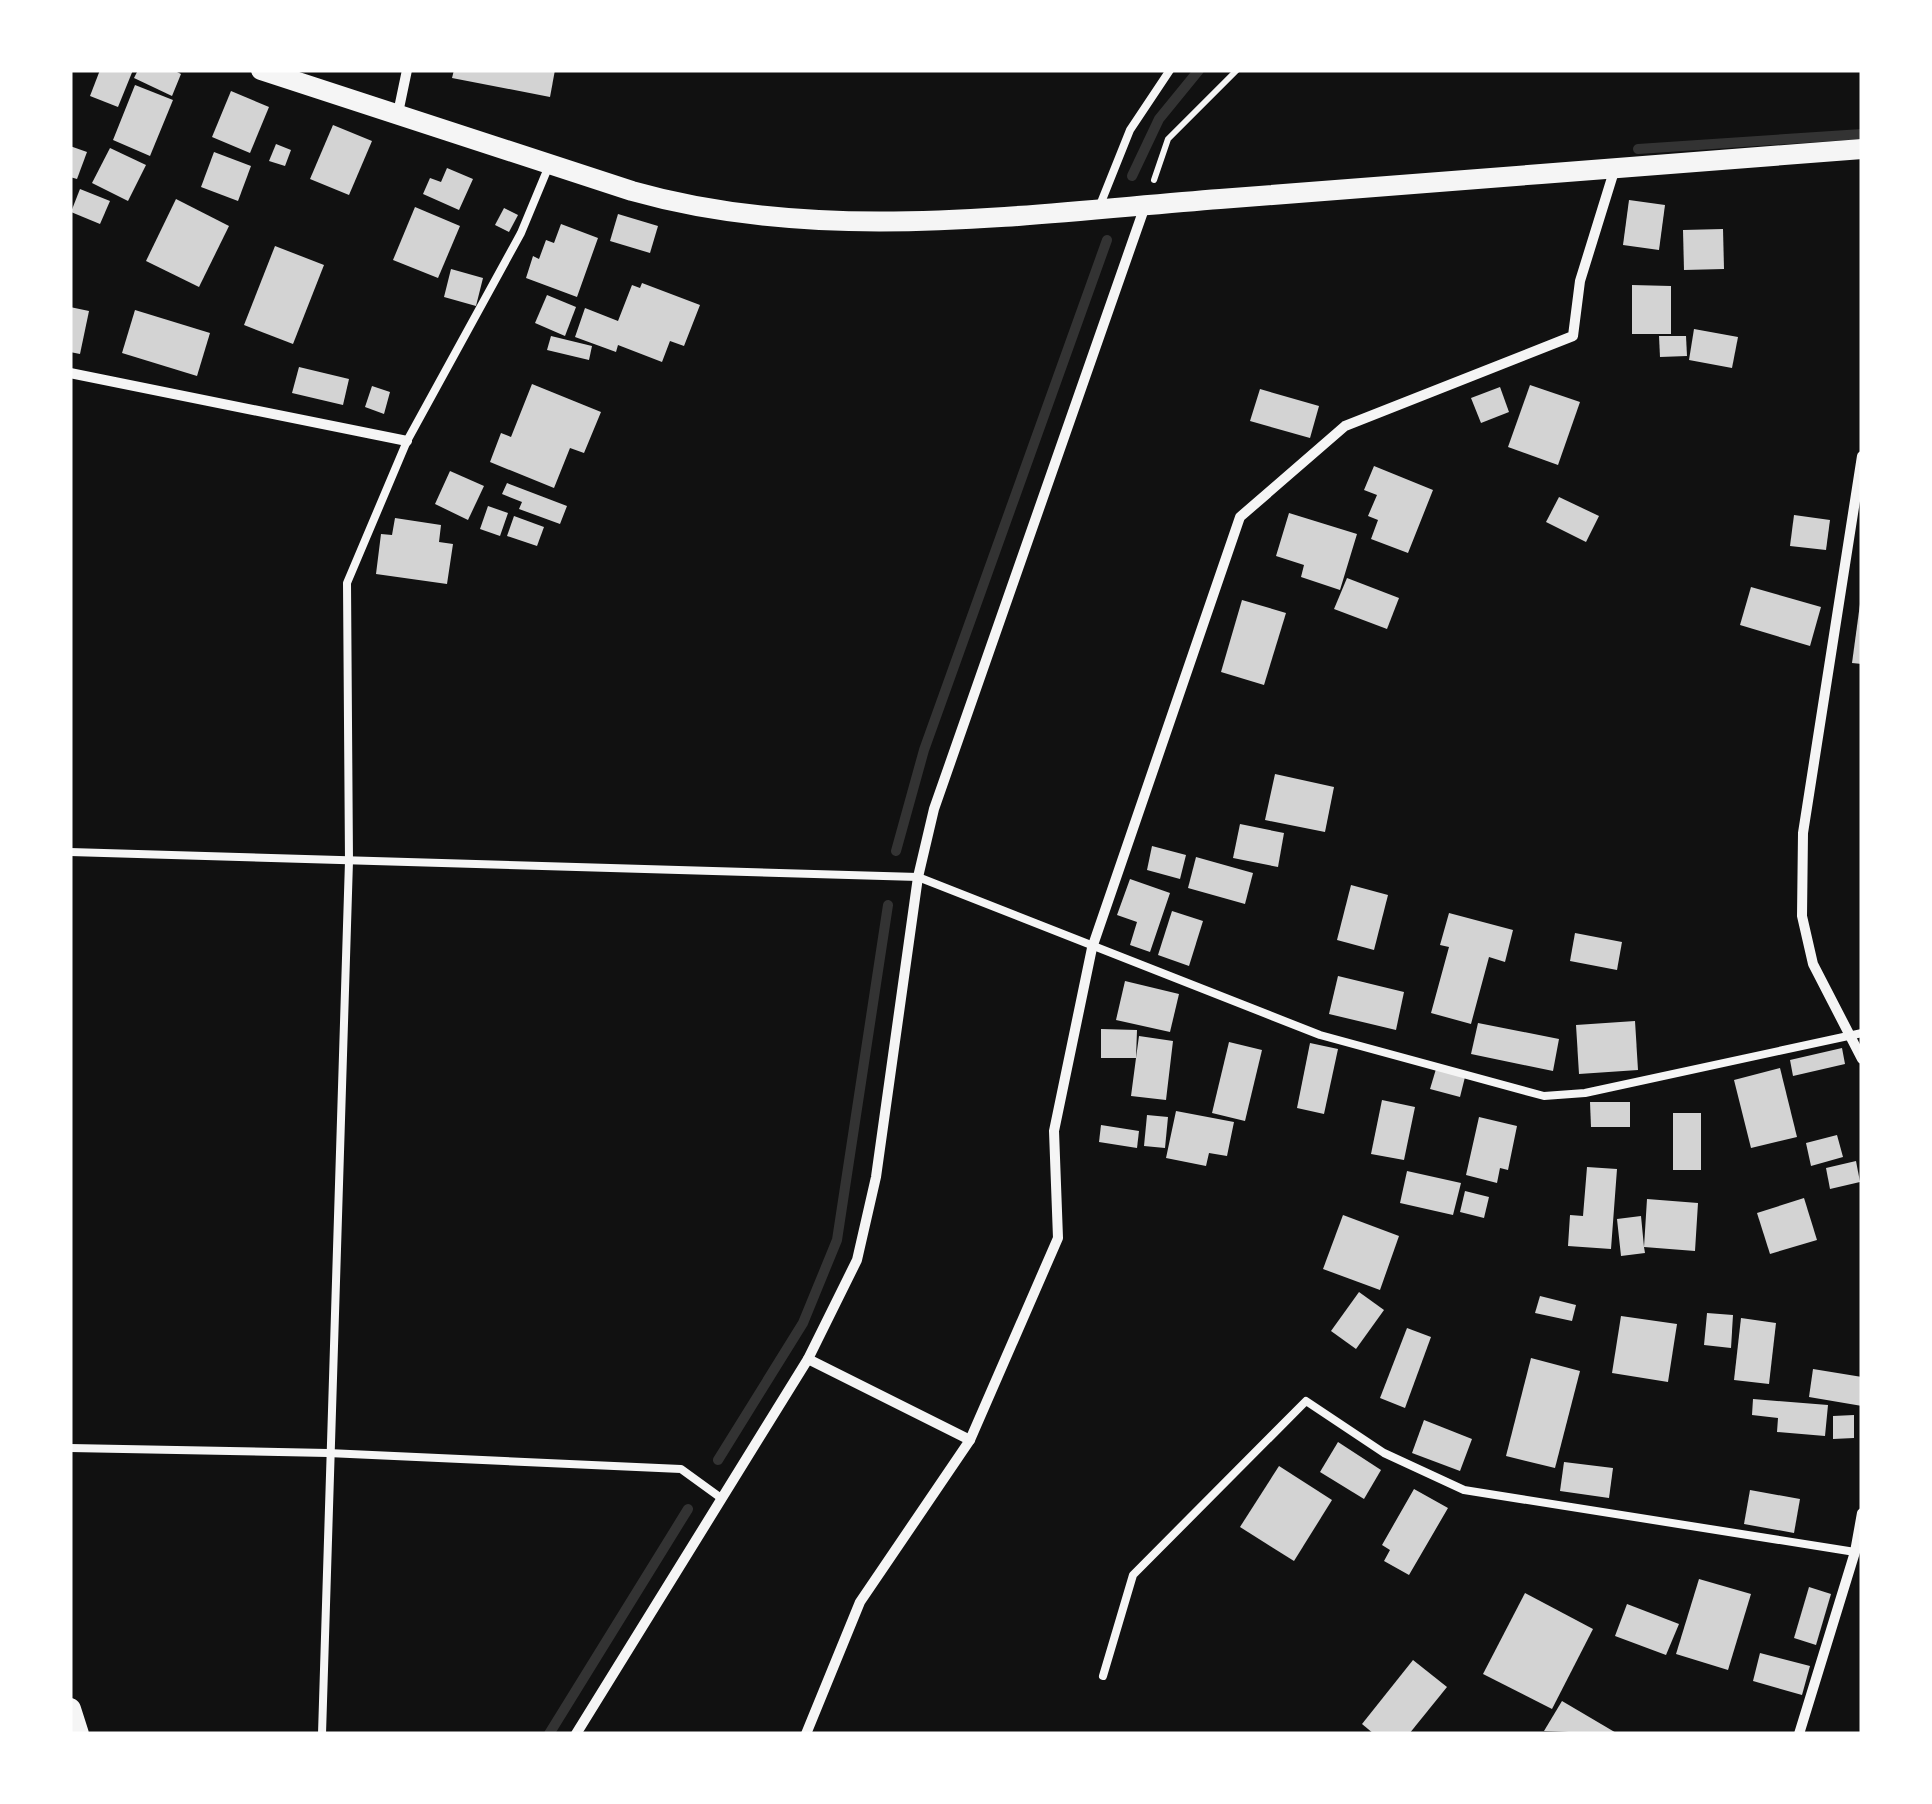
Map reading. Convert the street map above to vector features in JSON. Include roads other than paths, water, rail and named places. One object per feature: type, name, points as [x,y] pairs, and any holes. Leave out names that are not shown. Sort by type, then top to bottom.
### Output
[{"type":"main road","points":[[261,70],[684,206],[759,218],[941,219],[1862,149]]},
{"type":"main road","points":[[70,1710],[78,1734]]},
{"type":"street","points":[[398,113],[407,70]]},
{"type":"street","points":[[806,1734],[860,1602],[970,1440],[1058,1238],[1054,1131],[1092,948],[1240,517],[1346,426],[1573,336],[1580,281],[1615,168]]},
{"type":"street","points":[[576,1734],[808,1359],[858,1260],[876,1177],[918,878],[934,810],[1146,205]]},
{"type":"street","points":[[70,373],[407,440]]},
{"type":"street","points":[[1862,456],[1804,833],[1802,916],[1813,964],[1856,1033],[1862,1059]]},
{"type":"street","points":[[808,1359],[970,1440]]},
{"type":"street","points":[[1799,1734],[1855,1552],[1862,1513]]},
{"type":"lane","points":[[1099,209],[1130,130],[1170,70]]},
{"type":"lane","points":[[322,1734],[348,862],[347,583],[407,440],[513,248],[550,164]]},
{"type":"lane","points":[[70,852],[918,878],[1320,1035],[1544,1096],[1585,1093],[1833,1042],[1856,1033]]},
{"type":"lane","points":[[1103,1676],[1133,1574],[1306,1401],[1384,1454],[1464,1490],[1855,1552]]},
{"type":"lane","points":[[70,1448],[328,1453],[681,1468],[721,1498]]},
{"type":"waterway","points":[[1132,176],[1159,119],[1199,70]]},
{"type":"waterway","points":[[1638,149],[1862,134]]},
{"type":"waterway","points":[[896,851],[924,750],[1107,240]]},
{"type":"waterway","points":[[718,1460],[803,1323],[837,1240],[888,905]]},
{"type":"waterway","points":[[549,1734],[688,1509]]}]
